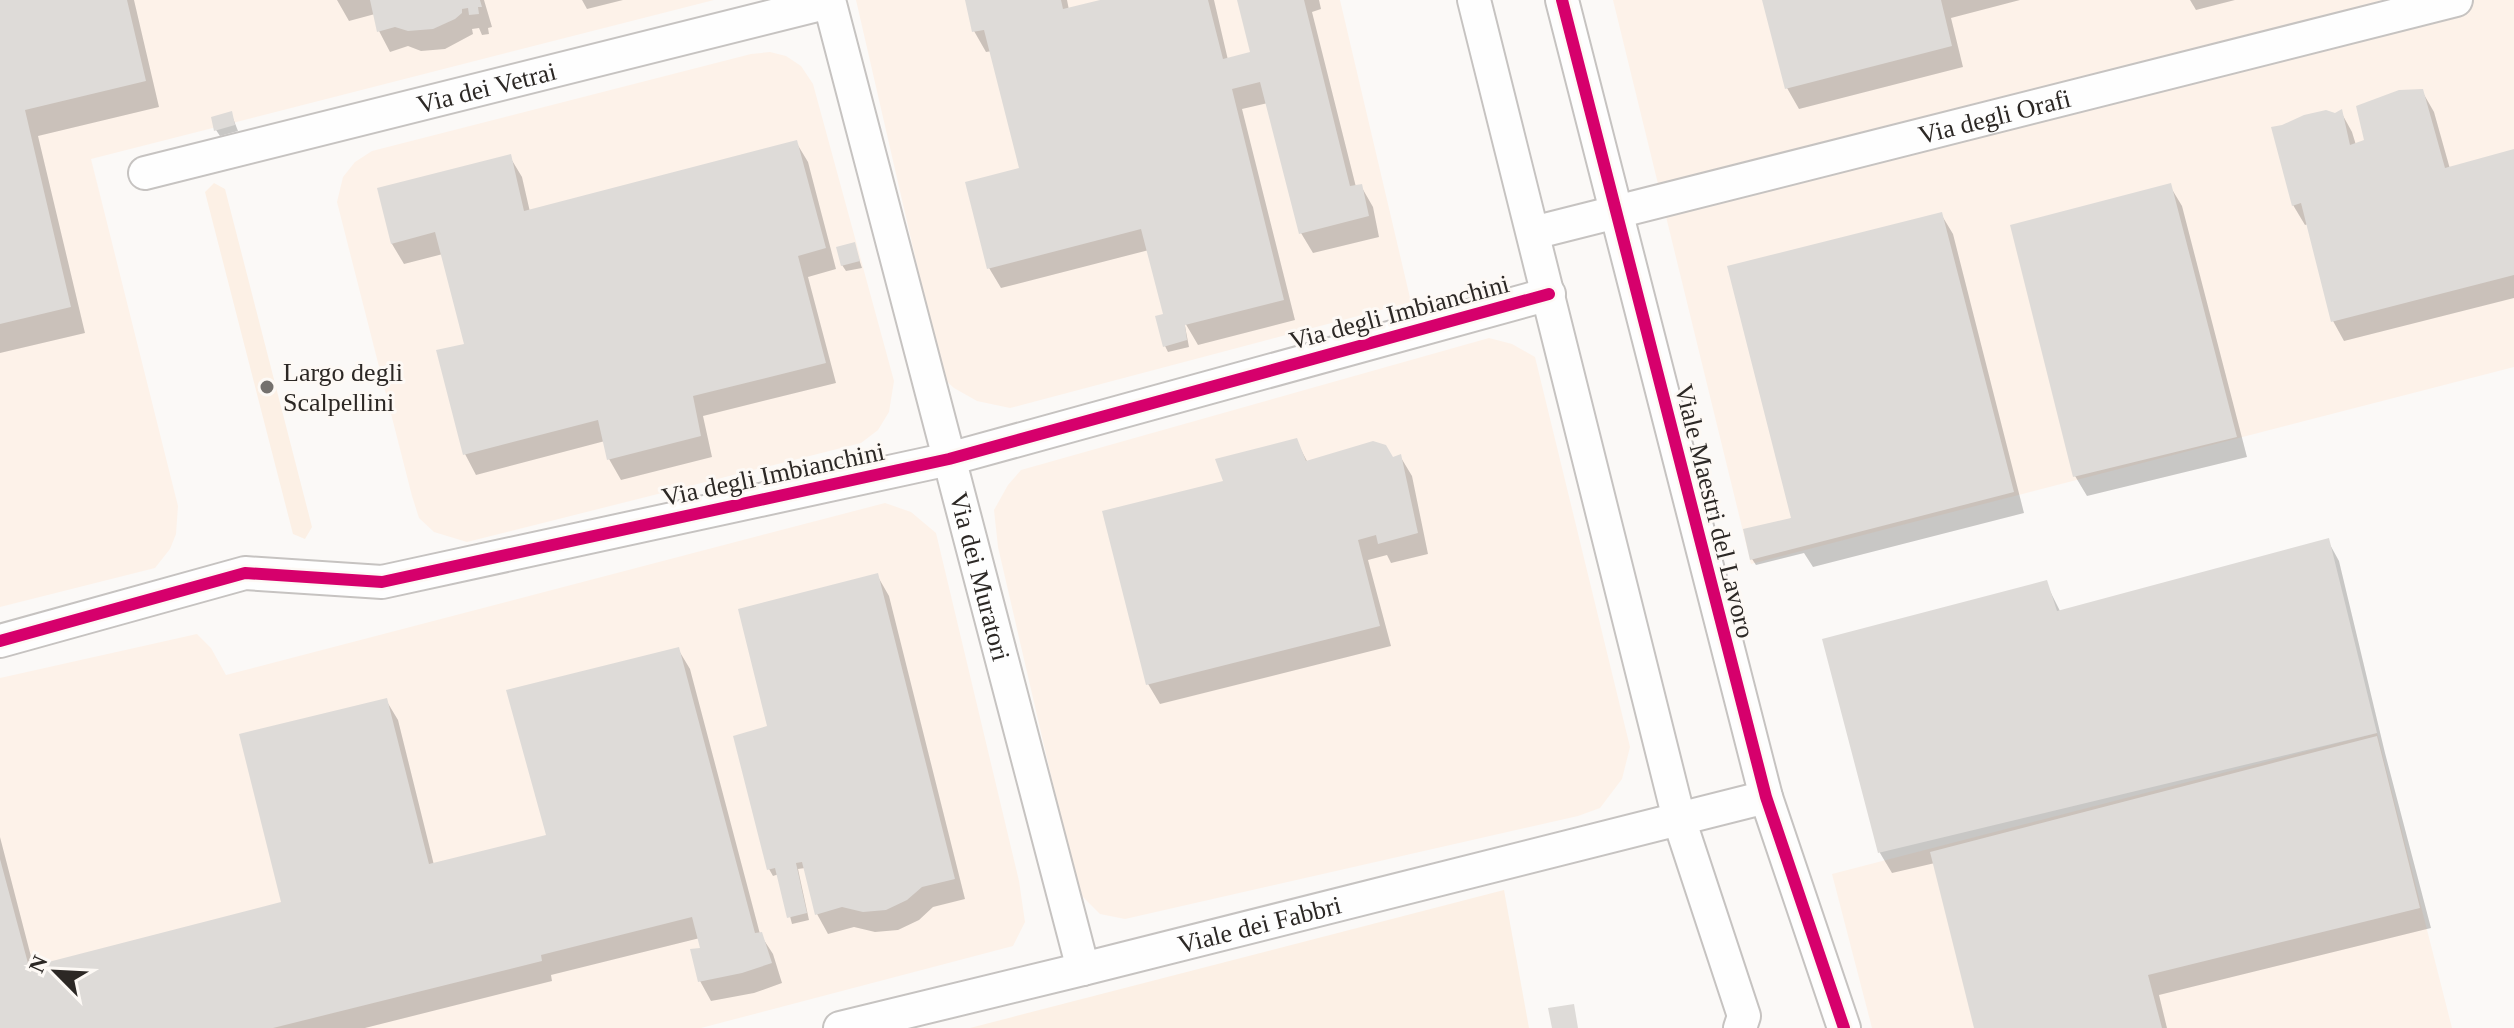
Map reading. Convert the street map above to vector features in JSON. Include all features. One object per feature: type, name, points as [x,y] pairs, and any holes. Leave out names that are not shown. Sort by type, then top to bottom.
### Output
[{"type":"street","points":[[1474,0],[1679,819],[1742,1022]]},
{"type":"street","name":"Viale Maestri del Lavoro","points":[[1562,0],[1766,797],[1844,1028]]},
{"type":"street","name":"Via degli Orafi","points":[[1533,233],[2456,0]]},
{"type":"street","name":"Via dei Vetrai","points":[[145,173],[829,1]]},
{"type":"street","name":"Via dei Muratori","points":[[829,1],[1083,969]]},
{"type":"street","name":"Via degli Imbianchini","points":[[0,641],[245,573],[382,582],[949,459],[1549,294]]},
{"type":"street","name":"Viale dei Fabbri","points":[[840,1028],[1766,797]]},
{"type":"shaded area","points":[[0,0],[714,0],[91,159],[178,506],[176,534],[170,549],[155,568],[0,607]]},
{"type":"shaded area","points":[[856,0],[1340,0],[1411,302],[1010,408],[977,401],[943,378]]},
{"type":"shaded area","points":[[1613,0],[2514,0],[2514,367],[1751,564]]},
{"type":"shaded area","points":[[770,52],[786,56],[801,66],[813,84],[894,381],[889,412],[878,430],[861,443],[467,542],[434,532],[419,518],[412,496],[337,202],[343,177],[355,162],[372,151],[751,54]]},
{"type":"shaded area","points":[[214,183],[225,189],[312,527],[305,539],[293,534],[205,192]]},
{"type":"shaded area","points":[[1489,338],[1512,344],[1535,357],[1630,747],[1622,779],[1600,808],[1578,816],[1125,919],[1100,914],[1078,892],[998,547],[994,510],[1008,485],[1021,470]]},
{"type":"shaded area","points":[[885,503],[911,512],[936,533],[1019,881],[1025,922],[1013,946],[701,1028],[0,1028],[0,678],[197,634],[211,648],[226,675]]},
{"type":"shaded area","points":[[2377,733],[2452,1028],[1872,1028],[1832,874]]},
{"type":"shaded area","points":[[1504,890],[1529,1028],[970,1028]]},
{"type":"building","points":[[0,0],[127,0],[146,81],[25,110],[71,307],[0,324]]},
{"type":"building","points":[[370,0],[480,0],[482,7],[478,7],[479,14],[469,15],[468,8],[462,9],[455,19],[433,29],[408,31],[395,27],[377,32]]},
{"type":"building","points":[[965,0],[1061,0],[1063,9],[1100,0],[1208,0],[1223,59],[1250,52],[1237,0],[1304,0],[1350,186],[1362,184],[1369,216],[1299,234],[1260,82],[1232,89],[1284,300],[1185,325],[1187,340],[1163,347],[1155,316],[1163,314],[1141,229],[987,269],[965,182],[1019,168],[984,30],[972,32]]},
{"type":"building","points":[[1762,0],[1941,0],[1952,46],[1785,89]]},
{"type":"building","points":[[2423,89],[2445,168],[2514,149],[2514,275],[2331,322],[2301,203],[2292,206],[2271,127],[2304,115],[2326,110],[2335,113],[2342,109],[2350,145],[2364,140],[2356,106],[2399,90]]},
{"type":"building","points":[[232,111],[235,125],[214,131],[211,117]]},
{"type":"building","points":[[797,140],[826,248],[798,256],[826,363],[693,396],[701,436],[607,460],[598,420],[463,455],[436,350],[464,344],[435,232],[391,244],[377,188],[511,154],[524,211]]},
{"type":"building","points":[[2171,183],[2237,437],[2073,477],[2010,225]]},
{"type":"building","points":[[1942,212],[2014,492],[1750,560],[1743,529],[1791,518],[1727,266]]},
{"type":"building","points":[[855,242],[860,261],[841,266],[836,247]]},
{"type":"building","points":[[1297,438],[1306,461],[1373,441],[1386,445],[1393,457],[1401,454],[1418,533],[1378,544],[1376,535],[1358,540],[1380,626],[1146,685],[1102,511],[1223,481],[1215,459]]},
{"type":"building","points":[[2329,538],[2377,733],[1878,853],[1822,639],[2047,580],[2057,611]]},
{"type":"building","points":[[878,573],[955,879],[922,887],[907,900],[886,910],[863,912],[842,907],[815,915],[802,862],[796,863],[807,913],[787,918],[775,868],[767,870],[733,736],[767,726],[738,609]]},
{"type":"building","points":[[679,647],[755,933],[762,932],[772,963],[698,982],[690,949],[700,948],[692,917],[541,955],[542,961],[273,1028],[0,1028],[0,859],[29,967],[281,902],[239,734],[387,698],[429,864],[546,835],[506,690]]},
{"type":"building","points":[[2377,736],[2420,908],[2148,975],[2162,1028],[1974,1028],[1930,852]]},
{"type":"building","points":[[1574,1004],[1578,1028],[1552,1028],[1548,1008]]},
{"type":"cycle path","points":[[1562,0],[1766,797],[1844,1028]]},
{"type":"cycle path","points":[[0,641],[245,573],[382,582],[949,459],[1549,294]]},
{"type":"place","name":"Largo degli Scalpellini","points":[[267,387]]}]
